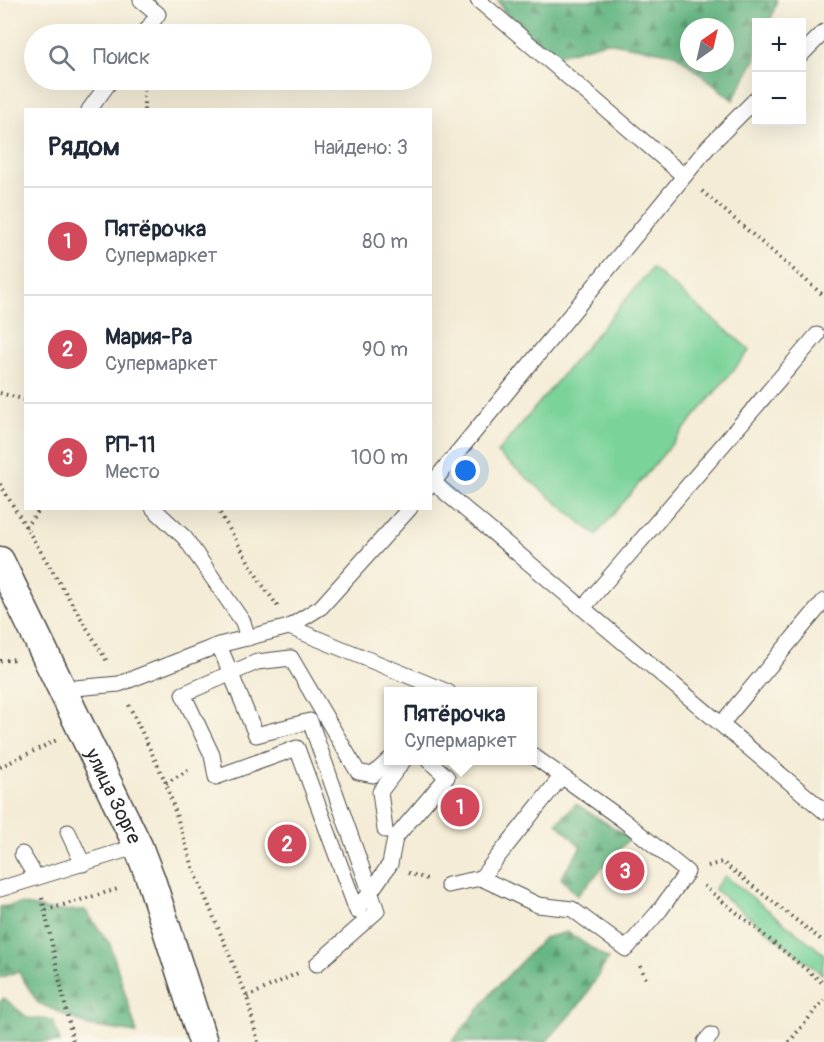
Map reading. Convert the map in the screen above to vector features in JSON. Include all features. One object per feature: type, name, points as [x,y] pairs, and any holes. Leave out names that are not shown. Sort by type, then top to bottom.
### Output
[{"type":"street","name":"улица Зорге","points":[[0,561],[64,689],[138,846],[203,1042]]},
{"type":"lane","points":[[141,0],[158,14],[151,24]]},
{"type":"lane","points":[[478,0],[684,176]]},
{"type":"lane","points":[[806,49],[824,32]]},
{"type":"lane","points":[[90,108],[104,90]]},
{"type":"lane","points":[[752,103],[709,146],[432,484],[722,723],[824,811]]},
{"type":"lane","points":[[583,608],[817,335]]},
{"type":"lane","points":[[155,510],[185,538],[243,622],[248,638]]},
{"type":"lane","points":[[64,689],[119,684],[219,645],[289,627],[321,607],[408,510]]},
{"type":"lane","points":[[722,723],[824,601]]},
{"type":"lane","points":[[289,627],[436,687]]},
{"type":"lane","points":[[219,645],[256,735],[310,722],[376,911],[317,964]]},
{"type":"lane","points":[[384,765],[373,775],[358,772],[291,658],[257,662],[183,694],[212,755],[216,777],[297,748],[357,911],[390,864],[395,838],[447,777],[434,765]]},
{"type":"lane","points":[[448,885],[481,878],[538,905],[572,909],[626,949],[660,910],[687,872],[622,820],[537,759]]},
{"type":"lane","points":[[385,830],[380,792],[400,765]]},
{"type":"lane","points":[[481,878],[561,777]]},
{"type":"lane","points":[[68,832],[83,864]]},
{"type":"lane","points":[[0,889],[138,846]]},
{"type":"lane","points":[[22,854],[36,877]]},
{"type":"path","points":[[144,90],[144,108]]},
{"type":"path","points":[[684,176],[824,296]]},
{"type":"path","points":[[0,393],[24,399]]},
{"type":"path","points":[[0,484],[119,684],[166,783],[194,870],[247,997],[258,1042]]},
{"type":"path","points":[[26,527],[40,510]]},
{"type":"path","points":[[218,510],[289,627]]},
{"type":"path","points":[[0,768],[81,727]]},
{"type":"path","points":[[687,872],[722,862],[824,942]]},
{"type":"path","points":[[687,872],[824,984]]},
{"type":"path","points":[[36,877],[46,910],[73,1042]]},
{"type":"path","points":[[46,910],[118,890]]},
{"type":"path","points":[[247,997],[317,964]]},
{"type":"path","points":[[789,1042],[824,1000]]},
{"type":"green space","points":[[498,0],[777,0],[771,18],[752,18],[752,65],[733,100],[698,72],[734,72],[734,18],[680,18],[680,58],[675,54],[606,42],[556,56],[507,16]]},
{"type":"green space","points":[[652,268],[750,350],[596,535],[497,453]]},
{"type":"green space","points":[[576,804],[630,838],[577,896],[561,878],[581,847],[557,823]]},
{"type":"green space","points":[[725,876],[824,954],[822,974],[714,889]]},
{"type":"green space","points":[[21,904],[55,911],[85,910],[110,944],[137,1033],[89,1026],[38,1003],[18,971],[0,978],[0,907]]},
{"type":"green space","points":[[567,932],[608,959],[583,1000],[546,1042],[452,1042],[494,990],[544,938]]},
{"type":"green space","points":[[4,998],[28,1018],[53,1020],[60,1042],[0,1042],[0,1002]]},
{"type":"place","name":"Пятёрочка","points":[[460,807]]},
{"type":"place","name":"Мария-Ра","points":[[287,844]]},
{"type":"place","name":"РП-11","points":[[625,871]]}]
